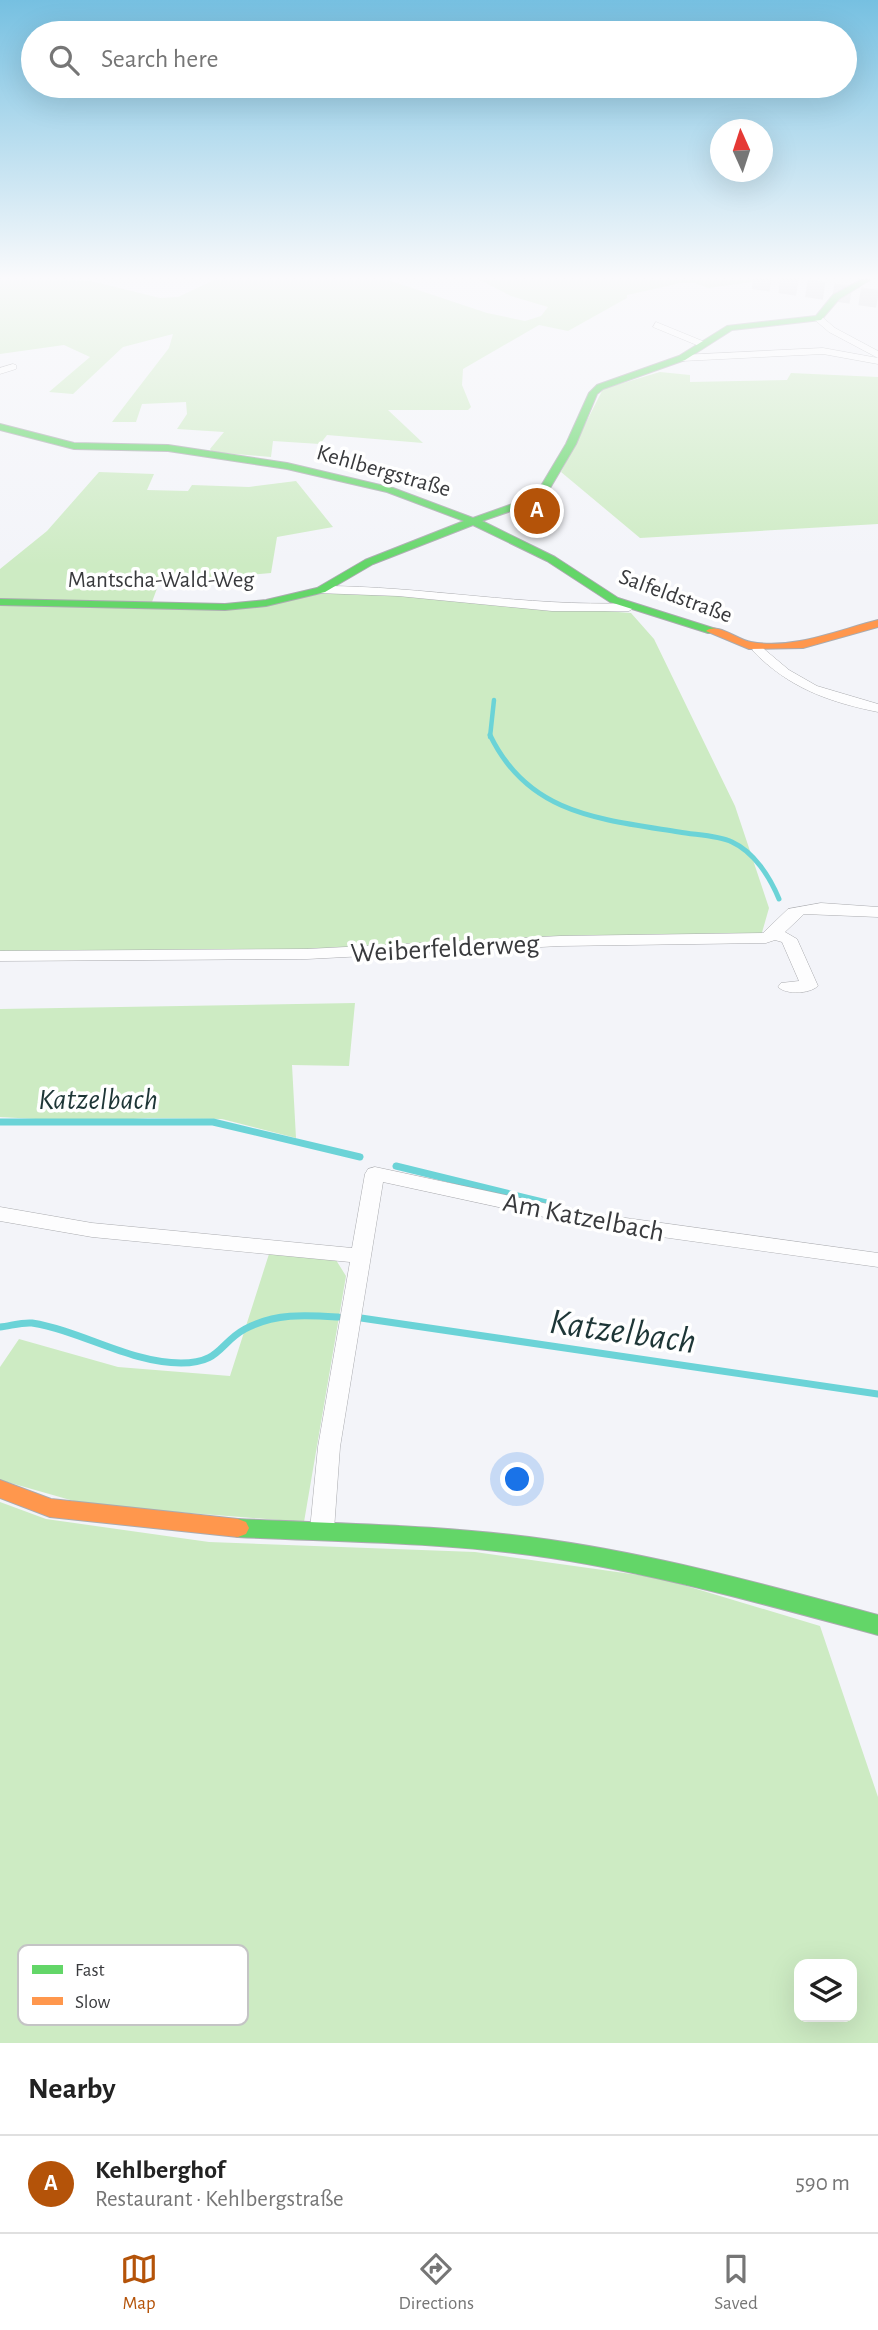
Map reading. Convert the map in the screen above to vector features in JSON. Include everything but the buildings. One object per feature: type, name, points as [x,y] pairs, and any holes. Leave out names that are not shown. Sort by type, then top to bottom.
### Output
[{"type":"street","name":"Kehlbergstraße","points":[[0,427],[74,446],[168,448],[288,466],[390,490],[473,521],[525,504],[544,492],[595,390],[635,375]]},
{"type":"street","name":"Mantscha-Wald-Weg","points":[[321,590],[369,562],[426,542],[473,521]]},
{"type":"street","name":"Salfeldstraße","points":[[473,521],[551,559],[629,607],[695,624],[758,648],[803,645],[878,623]]},
{"type":"street","name":"Mantscha-Wald-Weg","points":[[0,602],[102,602],[225,607],[266,603],[321,590],[372,590],[512,603],[629,607]]},
{"type":"street","points":[[758,648],[776,669],[806,688],[878,708]]},
{"type":"street","points":[[787,987],[809,986],[789,939],[777,935],[795,911],[808,908],[878,912]]},
{"type":"street","name":"Weiberfelderweg","points":[[0,956],[307,954],[560,941],[766,938],[777,935]]},
{"type":"street","name":"Am Katzelbach","points":[[321,1530],[329,1447],[375,1174],[590,1220],[878,1260]]},
{"type":"street","points":[[0,1214],[92,1230],[361,1256]]},
{"type":"street","points":[[0,1489],[50,1508],[132,1518],[223,1527],[465,1539],[631,1561],[878,1625]]},
{"type":"green space","points":[[69,375],[93,375],[73,394],[49,392]]},
{"type":"green space","points":[[148,375],[463,375],[462,385],[471,407],[468,410],[388,410],[423,443],[327,435],[320,444],[273,441],[271,457],[212,452],[210,449],[224,432],[177,429],[187,414],[186,402],[142,404],[136,422],[112,422]]},
{"type":"green space","points":[[649,375],[690,375],[690,382],[787,380],[790,375],[878,377],[878,524],[640,538],[561,472],[603,389]]},
{"type":"green space","points":[[99,472],[154,474],[147,490],[188,491],[192,485],[249,487],[296,481],[333,527],[277,537],[271,573],[159,583],[152,602],[0,599],[0,569],[47,531]]},
{"type":"green space","points":[[357,592],[631,613],[654,639],[735,806],[769,908],[761,936],[262,952],[0,954],[0,605],[232,609],[321,594]]},
{"type":"green space","points":[[355,1003],[349,1066],[292,1065],[296,1138],[222,1119],[148,1118],[89,1122],[0,1117],[0,1009]]},
{"type":"green space","points":[[269,1254],[336,1260],[346,1276],[304,1522],[88,1505],[0,1480],[0,1367],[19,1339],[118,1367],[230,1376]]},
{"type":"green space","points":[[0,1502],[46,1519],[209,1542],[475,1552],[660,1578],[820,1626],[878,1797],[878,2043],[0,2043]]},
{"type":"waterway","points":[[490,735],[494,700]]},
{"type":"waterway","points":[[490,735],[506,761],[524,782],[545,797],[568,808],[621,822],[713,837],[740,846],[760,866],[779,899]]},
{"type":"waterway","name":"Katzelbach","points":[[0,1122],[213,1122],[360,1157]]},
{"type":"waterway","name":"Katzelbach","points":[[396,1166],[559,1206]]},
{"type":"waterway","name":"Katzelbach","points":[[0,1327],[32,1323],[143,1358],[181,1363],[204,1360],[236,1334],[268,1320],[302,1316],[338,1317]]},
{"type":"waterway","name":"Katzelbach","points":[[361,1318],[878,1394]]},
{"type":"traffic: fast","points":[[0,427],[74,446],[168,448],[287,466],[390,490],[473,521],[539,498],[571,444],[593,393],[600,387],[633,375]]},
{"type":"traffic: fast","points":[[0,602],[225,607],[266,603],[321,590],[369,562],[473,521],[551,559],[614,600],[712,631]]},
{"type":"traffic: fast","points":[[238,1528],[434,1537],[551,1549],[675,1573],[878,1625]]},
{"type":"traffic: slow","points":[[712,631],[749,646],[803,645],[878,623]]},
{"type":"traffic: slow","points":[[0,1489],[50,1508],[238,1528]]},
{"type":"place","name":"Kehlberghof","points":[[537,511]]}]
